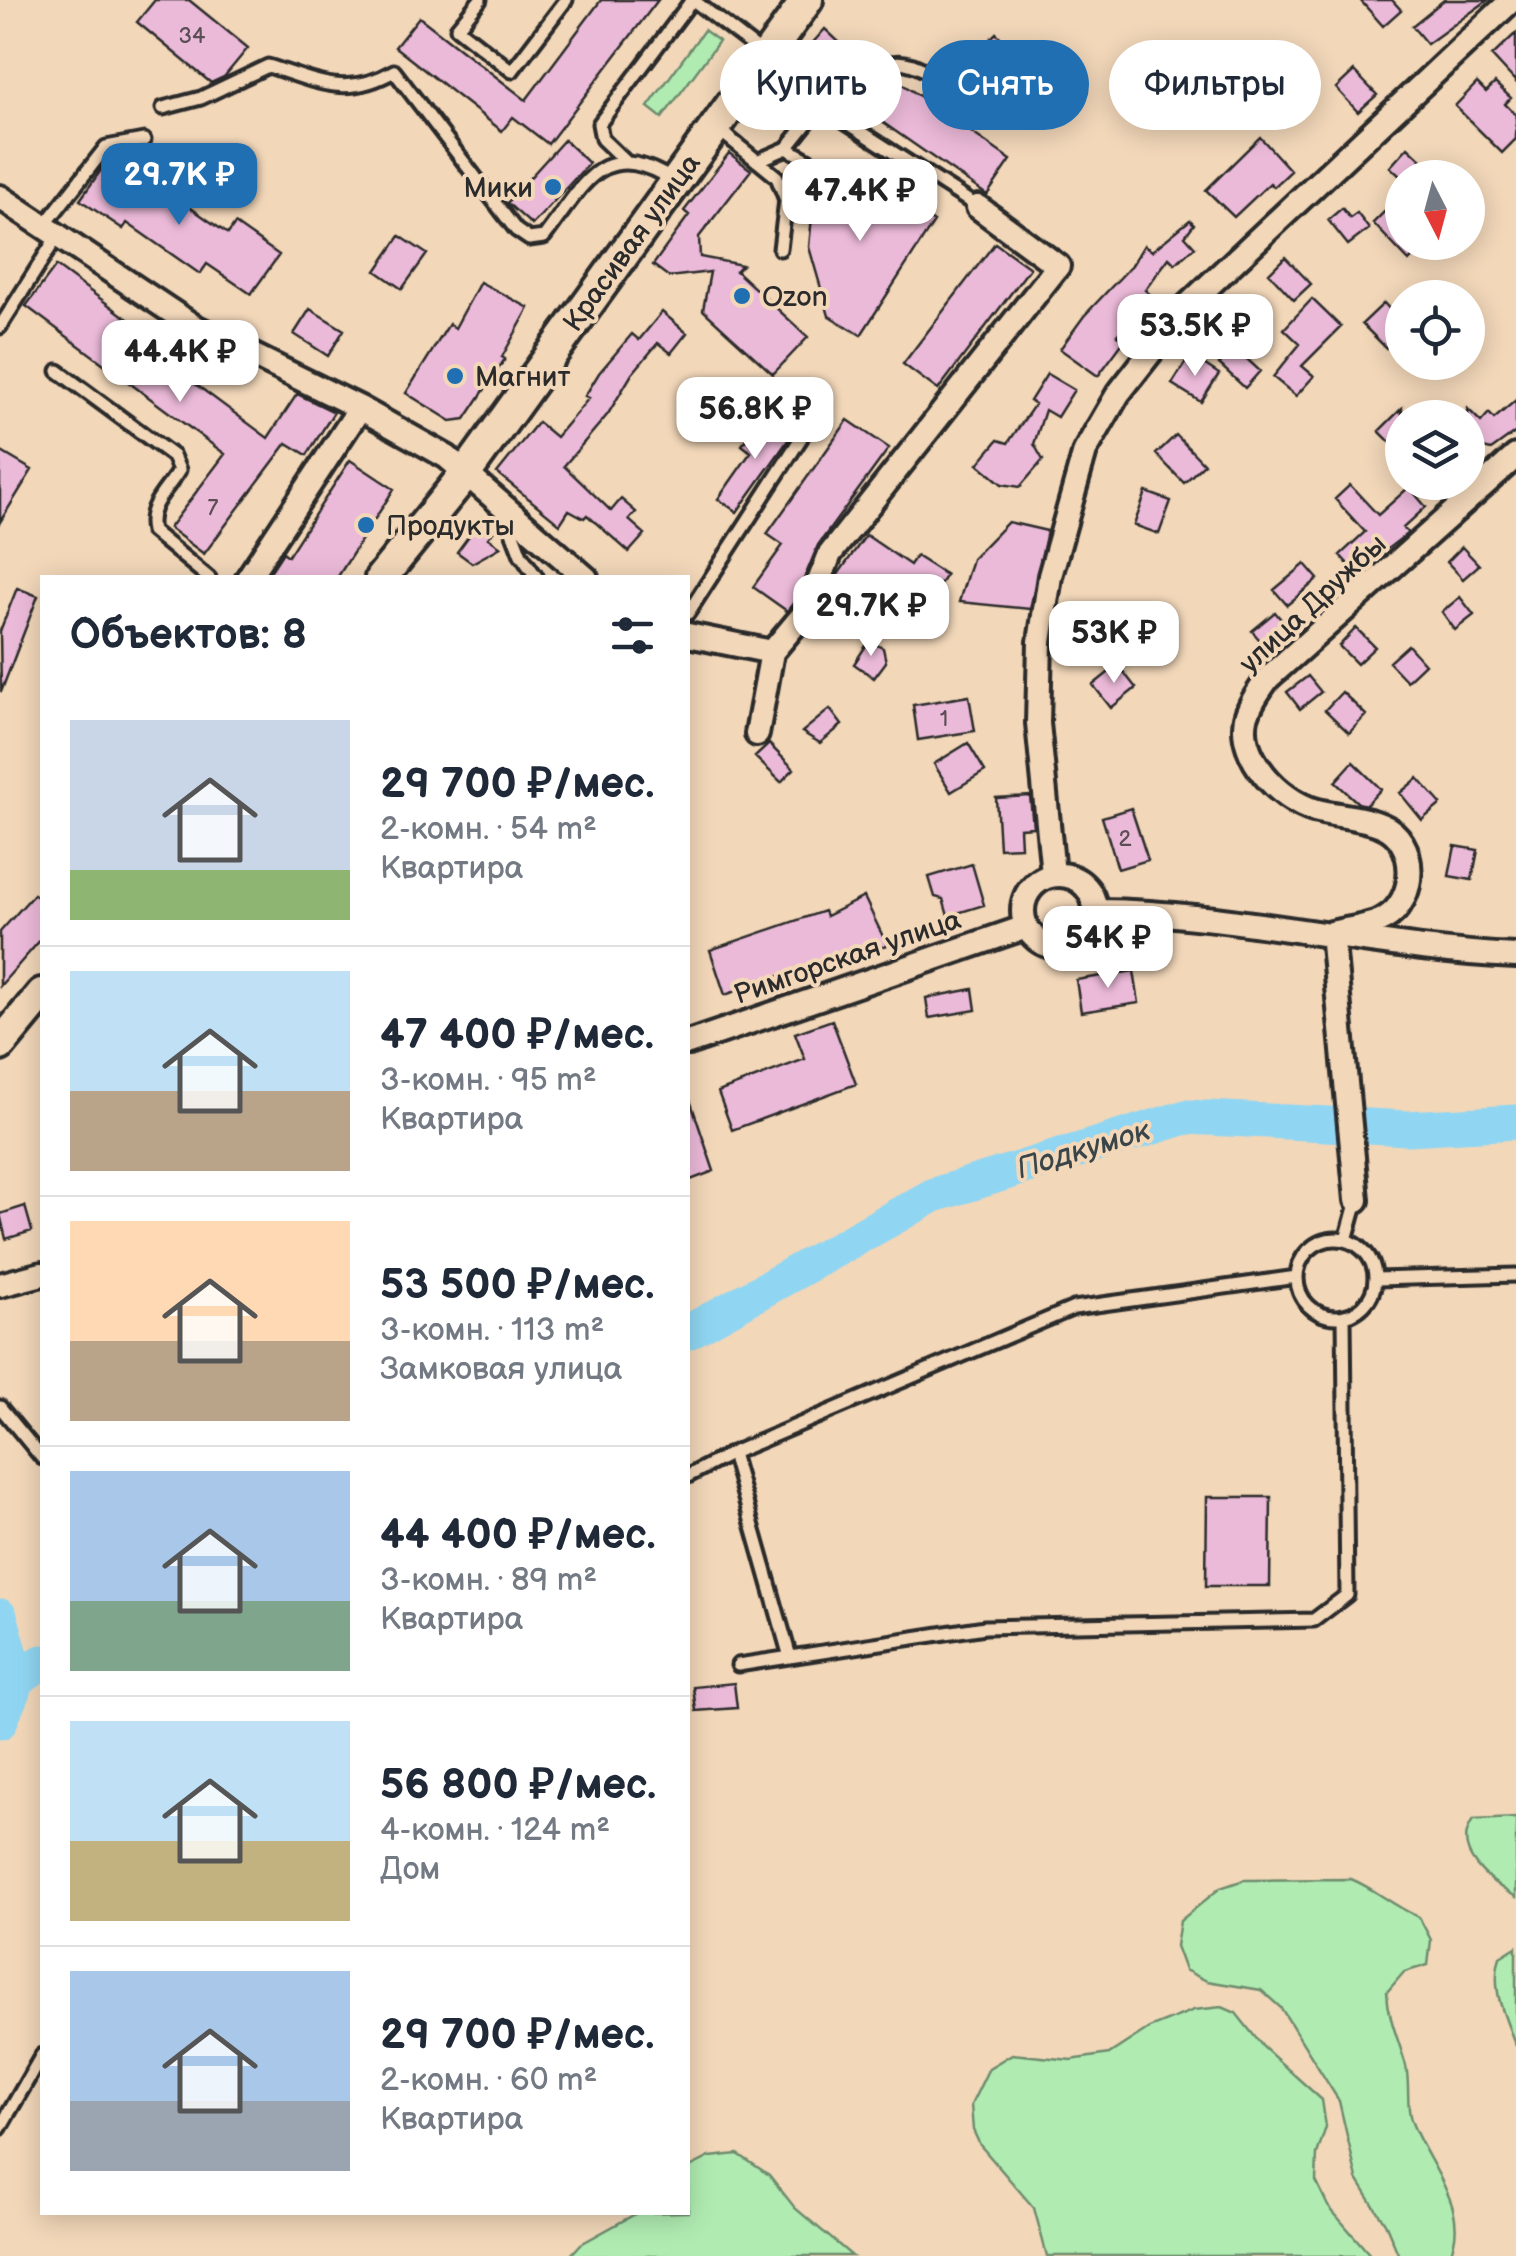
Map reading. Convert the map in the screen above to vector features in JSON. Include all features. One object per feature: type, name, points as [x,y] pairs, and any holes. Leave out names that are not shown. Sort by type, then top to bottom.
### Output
[{"type":"main road","name":"Красивая улица","points":[[777,40],[806,0]]},
{"type":"main road","name":"Красивая улица","points":[[383,575],[466,473],[720,118]]},
{"type":"main road","points":[[0,1045],[40,996]]},
{"type":"street","points":[[1053,874],[1038,723],[1040,642],[1050,576],[1085,451],[1118,394],[1186,307],[1512,0]]},
{"type":"street","points":[[0,197],[193,326],[360,408],[447,456],[583,575]]},
{"type":"street","points":[[758,734],[772,652],[808,609],[830,554],[1058,266],[978,207]]},
{"type":"street","points":[[250,575],[360,408]]},
{"type":"street","name":"улица Дружбы","points":[[1332,932],[1384,919],[1405,898],[1410,872],[1403,843],[1384,826],[1311,809],[1284,796],[1264,775],[1251,750],[1245,723],[1252,700],[1268,678],[1516,456]]},
{"type":"street","points":[[690,634],[772,652]]},
{"type":"street","points":[[1053,874],[1074,877],[1083,883],[1096,911],[1088,934],[1068,946],[1043,944],[1026,927],[1023,904],[1026,894],[1042,878],[1053,874]]},
{"type":"street","points":[[1096,911],[1170,912],[1332,932],[1412,947],[1516,956]]},
{"type":"street","name":"Римгорская улица","points":[[690,1041],[1026,927]]},
{"type":"street","points":[[1332,932],[1357,1200]]},
{"type":"street","points":[[0,1285],[40,1275]]},
{"type":"lane","points":[[480,0],[457,28],[512,72],[566,0]]},
{"type":"lane","points":[[626,162],[602,139],[600,124],[692,0],[745,40]]},
{"type":"lane","points":[[162,108],[201,98],[268,66],[340,88],[368,86],[394,71],[516,230],[529,239],[544,237],[591,176],[605,164],[650,166],[674,180]]},
{"type":"lane","points":[[714,126],[777,177],[786,200],[780,249]]},
{"type":"lane","points":[[758,161],[787,148],[801,130]]},
{"type":"lane","points":[[858,130],[978,207]]},
{"type":"lane","points":[[0,327],[51,230],[106,147],[144,140]]},
{"type":"lane","points":[[787,148],[813,163]]},
{"type":"lane","points":[[58,371],[178,462],[177,474],[153,506],[149,520],[152,532],[205,575]]},
{"type":"lane","points":[[690,611],[801,438]]},
{"type":"lane","points":[[501,502],[520,556],[535,575]]},
{"type":"lane","points":[[1346,1240],[1357,1200]]},
{"type":"lane","points":[[1334,1239],[1346,1240],[1368,1254],[1376,1279],[1367,1303],[1344,1316],[1333,1317],[1311,1308],[1297,1278],[1304,1256],[1312,1247],[1334,1239]]},
{"type":"lane","points":[[1376,1279],[1516,1275]]},
{"type":"lane","points":[[690,1475],[732,1453],[1074,1308],[1297,1278]]},
{"type":"lane","points":[[738,1665],[985,1627],[1314,1620],[1347,1595],[1344,1316]]},
{"type":"lane","points":[[0,1407],[40,1456]]},
{"type":"lane","points":[[732,1453],[790,1657]]},
{"type":"lane","points":[[0,2128],[40,2058]]},
{"type":"green space","points":[[704,30],[719,41],[662,118],[648,107]]},
{"type":"green space","points":[[1516,1818],[1516,1897],[1476,1865],[1466,1843],[1473,1820]]},
{"type":"green space","points":[[1351,1879],[1419,1917],[1431,1940],[1428,1965],[1404,1972],[1387,1992],[1406,2066],[1411,2120],[1445,2186],[1455,2221],[1449,2256],[1399,2256],[1386,2225],[1357,2179],[1339,2101],[1281,2008],[1261,1990],[1207,1981],[1185,1970],[1176,1946],[1180,1921],[1220,1888],[1244,1880]]},
{"type":"green space","points":[[1516,1947],[1516,2046],[1500,2003],[1497,1969],[1500,1957]]},
{"type":"green space","points":[[1222,2007],[1236,2013],[1263,2047],[1322,2100],[1326,2127],[1317,2154],[1316,2181],[1328,2206],[1371,2256],[1047,2256],[1034,2208],[980,2145],[973,2130],[971,2105],[989,2068],[1012,2054],[1071,2060],[1109,2054],[1149,2028],[1194,2010]]},
{"type":"green space","points":[[738,2154],[769,2175],[795,2208],[852,2256],[570,2256],[581,2244],[633,2215],[690,2215],[690,2167],[710,2157]]},
{"type":"building","points":[[155,0],[189,0],[248,48],[224,77],[211,83],[137,22]]},
{"type":"building","points":[[601,0],[658,0],[548,144],[513,117],[502,131],[395,47],[419,17],[526,100]]},
{"type":"building","points":[[1360,0],[1392,0],[1401,10],[1383,26]]},
{"type":"building","points":[[1444,0],[1488,0],[1427,44],[1412,26]]},
{"type":"building","points":[[825,29],[837,40],[815,40]]},
{"type":"building","points":[[1516,33],[1516,82],[1492,56]]},
{"type":"building","points":[[1354,71],[1377,95],[1358,112],[1336,88]]},
{"type":"building","points":[[1477,83],[1486,92],[1495,83],[1511,98],[1505,104],[1516,115],[1516,139],[1502,153],[1455,106]]},
{"type":"building","points":[[902,84],[922,98],[922,130],[968,130],[1011,160],[987,195],[894,130],[902,130]]},
{"type":"building","points":[[1260,137],[1291,171],[1274,187],[1270,183],[1234,217],[1206,190]]},
{"type":"building","points":[[564,140],[589,163],[532,225],[507,203]]},
{"type":"building","points":[[1408,147],[1422,160],[1396,160]]},
{"type":"building","points":[[729,153],[751,170],[699,237],[700,257],[742,265],[736,271],[808,337],[773,374],[703,310],[710,272],[669,277],[653,265],[689,215],[684,211]]},
{"type":"building","points":[[834,159],[934,222],[861,335],[829,316],[809,247],[815,186]]},
{"type":"building","points":[[108,160],[146,186],[151,180],[228,234],[235,224],[279,255],[251,294],[207,264],[200,274],[127,223],[123,229],[80,200]]},
{"type":"building","points":[[1342,208],[1350,218],[1357,213],[1369,229],[1348,245],[1328,220]]},
{"type":"building","points":[[1385,211],[1385,236],[1373,223]]},
{"type":"building","points":[[1190,220],[1194,224],[1185,236],[1195,247],[1175,264],[1169,258],[1145,290],[1153,297],[1117,335],[1124,341],[1098,376],[1060,349],[1084,316],[1132,265],[1144,245],[1152,251]]},
{"type":"building","points":[[400,236],[427,254],[402,289],[376,271]]},
{"type":"building","points":[[995,243],[1030,268],[938,390],[903,364]]},
{"type":"building","points":[[1285,257],[1311,284],[1294,300],[1269,273]]},
{"type":"building","points":[[56,266],[147,333],[140,343],[268,438],[297,394],[334,412],[307,455],[287,443],[204,554],[169,528],[225,454],[26,306]]},
{"type":"building","name":"Магнит","points":[[480,282],[529,308],[502,357],[505,359],[465,419],[451,421],[406,393],[449,324],[455,328]]},
{"type":"building","points":[[1312,299],[1341,327],[1302,366],[1314,376],[1296,396],[1273,377],[1300,344],[1284,329]]},
{"type":"building","points":[[1384,303],[1385,347],[1362,324]]},
{"type":"building","points":[[310,309],[344,330],[328,356],[294,334]]},
{"type":"building","points":[[662,312],[687,333],[671,353],[658,343],[632,374],[608,414],[564,466],[611,511],[621,499],[636,512],[629,520],[645,534],[629,552],[587,515],[584,518],[569,510],[560,524],[497,473],[538,422],[556,437],[589,398],[585,396],[599,373],[632,334],[639,340]]},
{"type":"building","points":[[1235,348],[1260,371],[1245,388],[1219,364]]},
{"type":"building","points":[[1190,355],[1219,374],[1201,402],[1172,384]]},
{"type":"building","points":[[1047,374],[1074,390],[1057,417],[1045,410],[1034,444],[1043,460],[1020,487],[1002,484],[978,464],[998,440],[1008,443],[1035,404],[1030,401]]},
{"type":"building","points":[[1516,400],[1516,432],[1491,450],[1485,448],[1485,418],[1489,413],[1494,419]]},
{"type":"building","points":[[763,416],[791,436],[737,512],[718,499],[751,452],[742,445]]},
{"type":"building","points":[[848,420],[889,448],[818,545],[787,611],[753,587],[783,545],[767,534]]},
{"type":"building","points":[[1176,435],[1204,464],[1184,483],[1156,454]]},
{"type":"building","points":[[0,451],[32,470],[0,522]]},
{"type":"building","points":[[350,460],[394,489],[339,575],[268,575],[283,552],[288,556]]},
{"type":"building","points":[[1350,485],[1378,515],[1395,500],[1420,500],[1426,507],[1403,528],[1408,533],[1356,573],[1340,555],[1365,532],[1335,499]]},
{"type":"building","points":[[1146,492],[1171,501],[1159,534],[1134,525]]},
{"type":"building","points":[[482,518],[496,528],[488,538],[501,547],[472,563],[457,552]]},
{"type":"building","points":[[1008,522],[1047,531],[1030,609],[959,602],[972,559]]},
{"type":"building","points":[[866,535],[910,565],[916,556],[946,575],[926,606],[890,583],[867,616],[831,592],[839,573]]},
{"type":"building","points":[[1462,547],[1479,565],[1463,579],[1447,562]]},
{"type":"building","points":[[1305,564],[1318,579],[1287,605],[1274,590]]},
{"type":"building","points":[[17,588],[38,596],[1,692],[0,631]]},
{"type":"building","points":[[1460,597],[1474,615],[1455,630],[1442,612]]},
{"type":"building","points":[[1275,612],[1293,634],[1271,653],[1252,631]]},
{"type":"building","points":[[1356,628],[1375,647],[1357,664],[1339,646]]},
{"type":"building","points":[[869,641],[883,648],[886,662],[874,678],[854,664]]},
{"type":"building","points":[[1408,645],[1425,664],[1407,681],[1389,662]]},
{"type":"building","points":[[1118,665],[1136,688],[1111,708],[1093,685]]},
{"type":"building","points":[[1308,676],[1321,692],[1300,709],[1287,692]]},
{"type":"building","points":[[1342,692],[1366,715],[1349,733],[1325,710]]},
{"type":"building","points":[[969,696],[975,731],[918,740],[913,705]]},
{"type":"building","points":[[830,709],[842,725],[820,743],[802,732]]},
{"type":"building","points":[[968,743],[985,771],[951,792],[934,764]]},
{"type":"building","points":[[769,744],[794,769],[781,782],[755,757]]},
{"type":"building","points":[[1353,762],[1381,789],[1366,805],[1358,803],[1335,782]]},
{"type":"building","points":[[1418,778],[1441,804],[1422,820],[1400,793]]},
{"type":"building","points":[[1030,796],[1033,827],[1020,828],[1021,847],[999,848],[996,798]]},
{"type":"building","points":[[1131,808],[1148,860],[1118,869],[1102,817]]},
{"type":"building","points":[[1455,846],[1478,850],[1472,880],[1449,876]]},
{"type":"building","points":[[972,864],[984,905],[948,916],[943,899],[935,897],[929,877]]},
{"type":"building","points":[[34,894],[40,899],[40,940],[0,986],[0,932]]},
{"type":"building","points":[[864,897],[887,945],[857,957],[855,950],[725,995],[710,950],[824,911],[826,916]]},
{"type":"building","points":[[1134,971],[1139,1003],[1081,1012],[1076,980]]},
{"type":"building","points":[[973,989],[976,1010],[929,1018],[926,998]]},
{"type":"building","points":[[832,1020],[856,1084],[732,1130],[718,1092],[805,1059],[795,1033]]},
{"type":"building","points":[[690,1100],[714,1171],[690,1180]]},
{"type":"building","points":[[25,1206],[32,1231],[6,1239],[0,1214]]},
{"type":"building","points":[[1207,1497],[1271,1497],[1270,1586],[1206,1586]]},
{"type":"building","points":[[734,1683],[737,1708],[696,1711],[693,1687]]},
{"type":"waterway","name":"Подкумок","points":[[690,1331],[934,1195],[1186,1117],[1408,1128],[1516,1122]]},
{"type":"waterway","points":[[0,1616],[18,1679]]},
{"type":"waterway","name":"Подкумок","points":[[0,1722],[18,1679],[40,1663]]},
{"type":"place","name":"Мики","points":[[553,187]]},
{"type":"place","name":"Ozon","points":[[742,296]]},
{"type":"place","name":"Магнит","points":[[455,376]]},
{"type":"place","name":"Продукты","points":[[366,525]]}]
